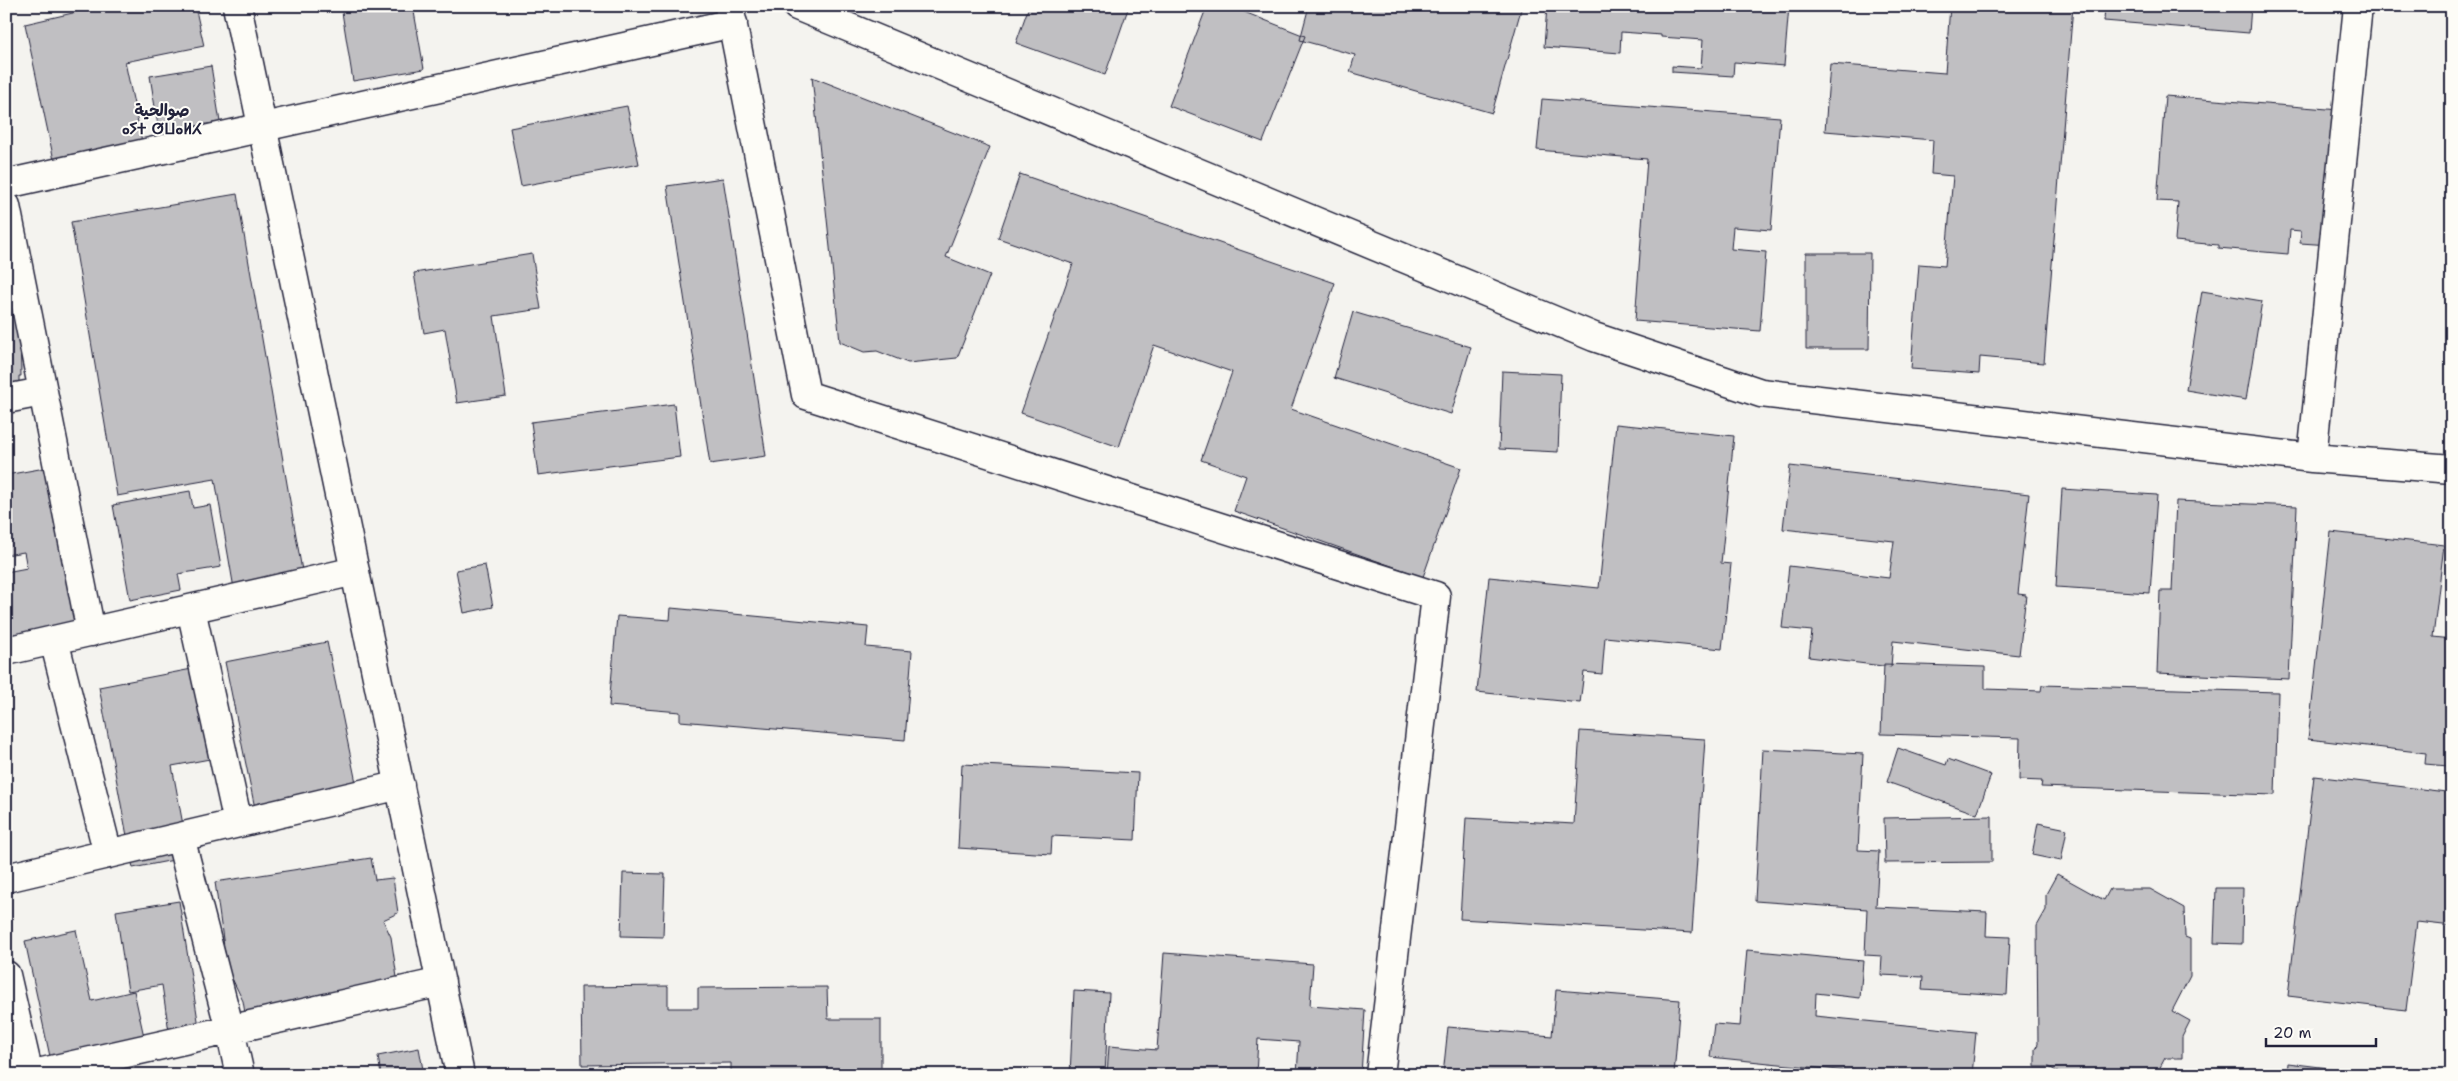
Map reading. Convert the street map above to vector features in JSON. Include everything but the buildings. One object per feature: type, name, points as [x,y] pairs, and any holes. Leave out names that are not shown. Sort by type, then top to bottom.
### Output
[{"type":"street","points":[[236,6],[460,1075]]},
{"type":"street","points":[[797,6],[1594,337],[1761,393],[2312,458],[2452,469]]},
{"type":"street","points":[[2312,458],[2358,6]]},
{"type":"street","points":[[6,184],[262,129],[731,15],[806,395],[1436,596],[1380,1075]]},
{"type":"street","points":[[6,206],[91,632]]},
{"type":"street","points":[[6,399],[42,392]]},
{"type":"street","points":[[6,651],[355,571]]},
{"type":"street","points":[[191,609],[238,823]]},
{"type":"street","points":[[54,640],[108,854]]},
{"type":"street","points":[[6,878],[400,785]]},
{"type":"street","points":[[180,837],[240,1075]]},
{"type":"street","points":[[6,975],[29,1075],[441,982]]},
{"type":"district","name":"صوالحية ⴰⵢⵜ ⵚⵡⴰⵍⵃ","points":[[162,119]]}]
